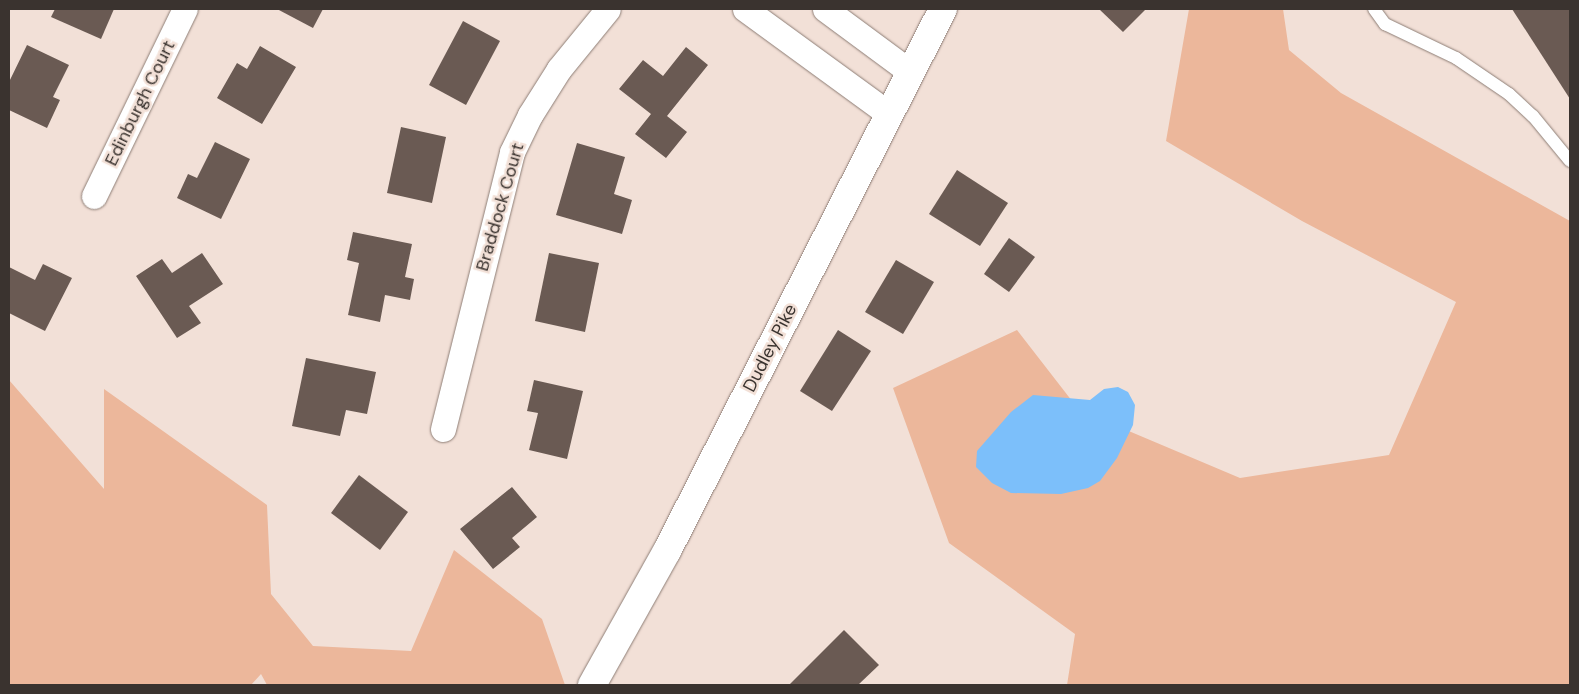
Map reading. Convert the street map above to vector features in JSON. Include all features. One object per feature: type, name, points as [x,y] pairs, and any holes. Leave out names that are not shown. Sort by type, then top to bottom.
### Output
[{"type":"street","name":"Edinburgh Court","points":[[94,196],[185,9]]},
{"type":"street","name":"Braddock Court","points":[[442,429],[512,152],[530,115],[559,69],[608,9]]},
{"type":"street","points":[[744,9],[889,114]]},
{"type":"street","points":[[826,9],[910,72]]},
{"type":"street","name":"Dudley Pike","points":[[592,685],[667,551],[943,9]]},
{"type":"lane","points":[[1374,9],[1385,24],[1456,58],[1509,94],[1533,116],[1570,161]]},
{"type":"shaded area","points":[[1189,9],[1283,9],[1289,50],[1341,93],[1570,221],[1570,685],[1067,685],[1075,634],[949,543],[893,388],[1017,330],[1079,410],[1240,478],[1389,455],[1456,302],[1302,221],[1166,141]]},
{"type":"shaded area","points":[[9,380],[104,489],[104,389],[267,505],[271,594],[313,646],[411,651],[454,550],[542,619],[565,685],[267,685],[261,674],[251,685],[9,685]]},
{"type":"water","points":[[1118,387],[1128,392],[1135,405],[1133,425],[1117,458],[1100,481],[1088,488],[1061,494],[1011,493],[992,483],[976,467],[977,451],[1011,412],[1033,395],[1090,400],[1104,389]]},
{"type":"building","points":[[55,9],[114,9],[101,39],[51,17]]},
{"type":"building","points":[[277,9],[323,9],[313,28]]},
{"type":"building","points":[[1099,9],[1146,9],[1123,32]]},
{"type":"building","points":[[1512,9],[1570,9],[1570,99]]},
{"type":"building","points":[[463,21],[500,41],[466,105],[429,85]]},
{"type":"building","points":[[27,45],[69,65],[53,97],[60,100],[47,128],[9,110],[9,82]]},
{"type":"building","points":[[260,46],[296,67],[262,124],[217,98],[237,63],[247,69]]},
{"type":"building","points":[[686,47],[708,65],[667,116],[687,132],[666,158],[635,134],[651,114],[619,89],[643,60],[663,76]]},
{"type":"building","points":[[401,127],[446,137],[432,203],[387,193]]},
{"type":"building","points":[[215,142],[250,159],[221,219],[177,198],[188,174],[197,178]]},
{"type":"building","points":[[577,143],[625,157],[614,194],[632,200],[622,234],[556,215]]},
{"type":"building","points":[[957,170],[1008,203],[980,246],[929,214]]},
{"type":"building","points":[[353,232],[412,244],[405,277],[414,279],[410,300],[385,295],[380,322],[348,315],[359,263],[347,260]]},
{"type":"building","points":[[1009,238],[1035,257],[1009,292],[984,274]]},
{"type":"building","points":[[202,253],[223,284],[189,306],[201,323],[177,338],[136,276],[162,259],[172,273]]},
{"type":"building","points":[[549,253],[599,263],[585,332],[535,321]]},
{"type":"building","points":[[896,260],[934,282],[903,334],[865,312]]},
{"type":"building","points":[[43,264],[72,278],[45,331],[9,313],[9,267],[35,280]]},
{"type":"building","points":[[838,330],[871,351],[832,411],[800,391]]},
{"type":"building","points":[[306,358],[376,372],[367,414],[346,410],[340,436],[292,426]]},
{"type":"building","points":[[534,380],[583,391],[567,459],[529,450],[538,413],[527,411]]},
{"type":"building","points":[[359,475],[408,512],[380,550],[331,513]]},
{"type":"building","points":[[512,487],[537,517],[512,538],[520,547],[493,569],[460,529]]},
{"type":"building","points":[[844,630],[879,665],[858,685],[789,685]]}]
